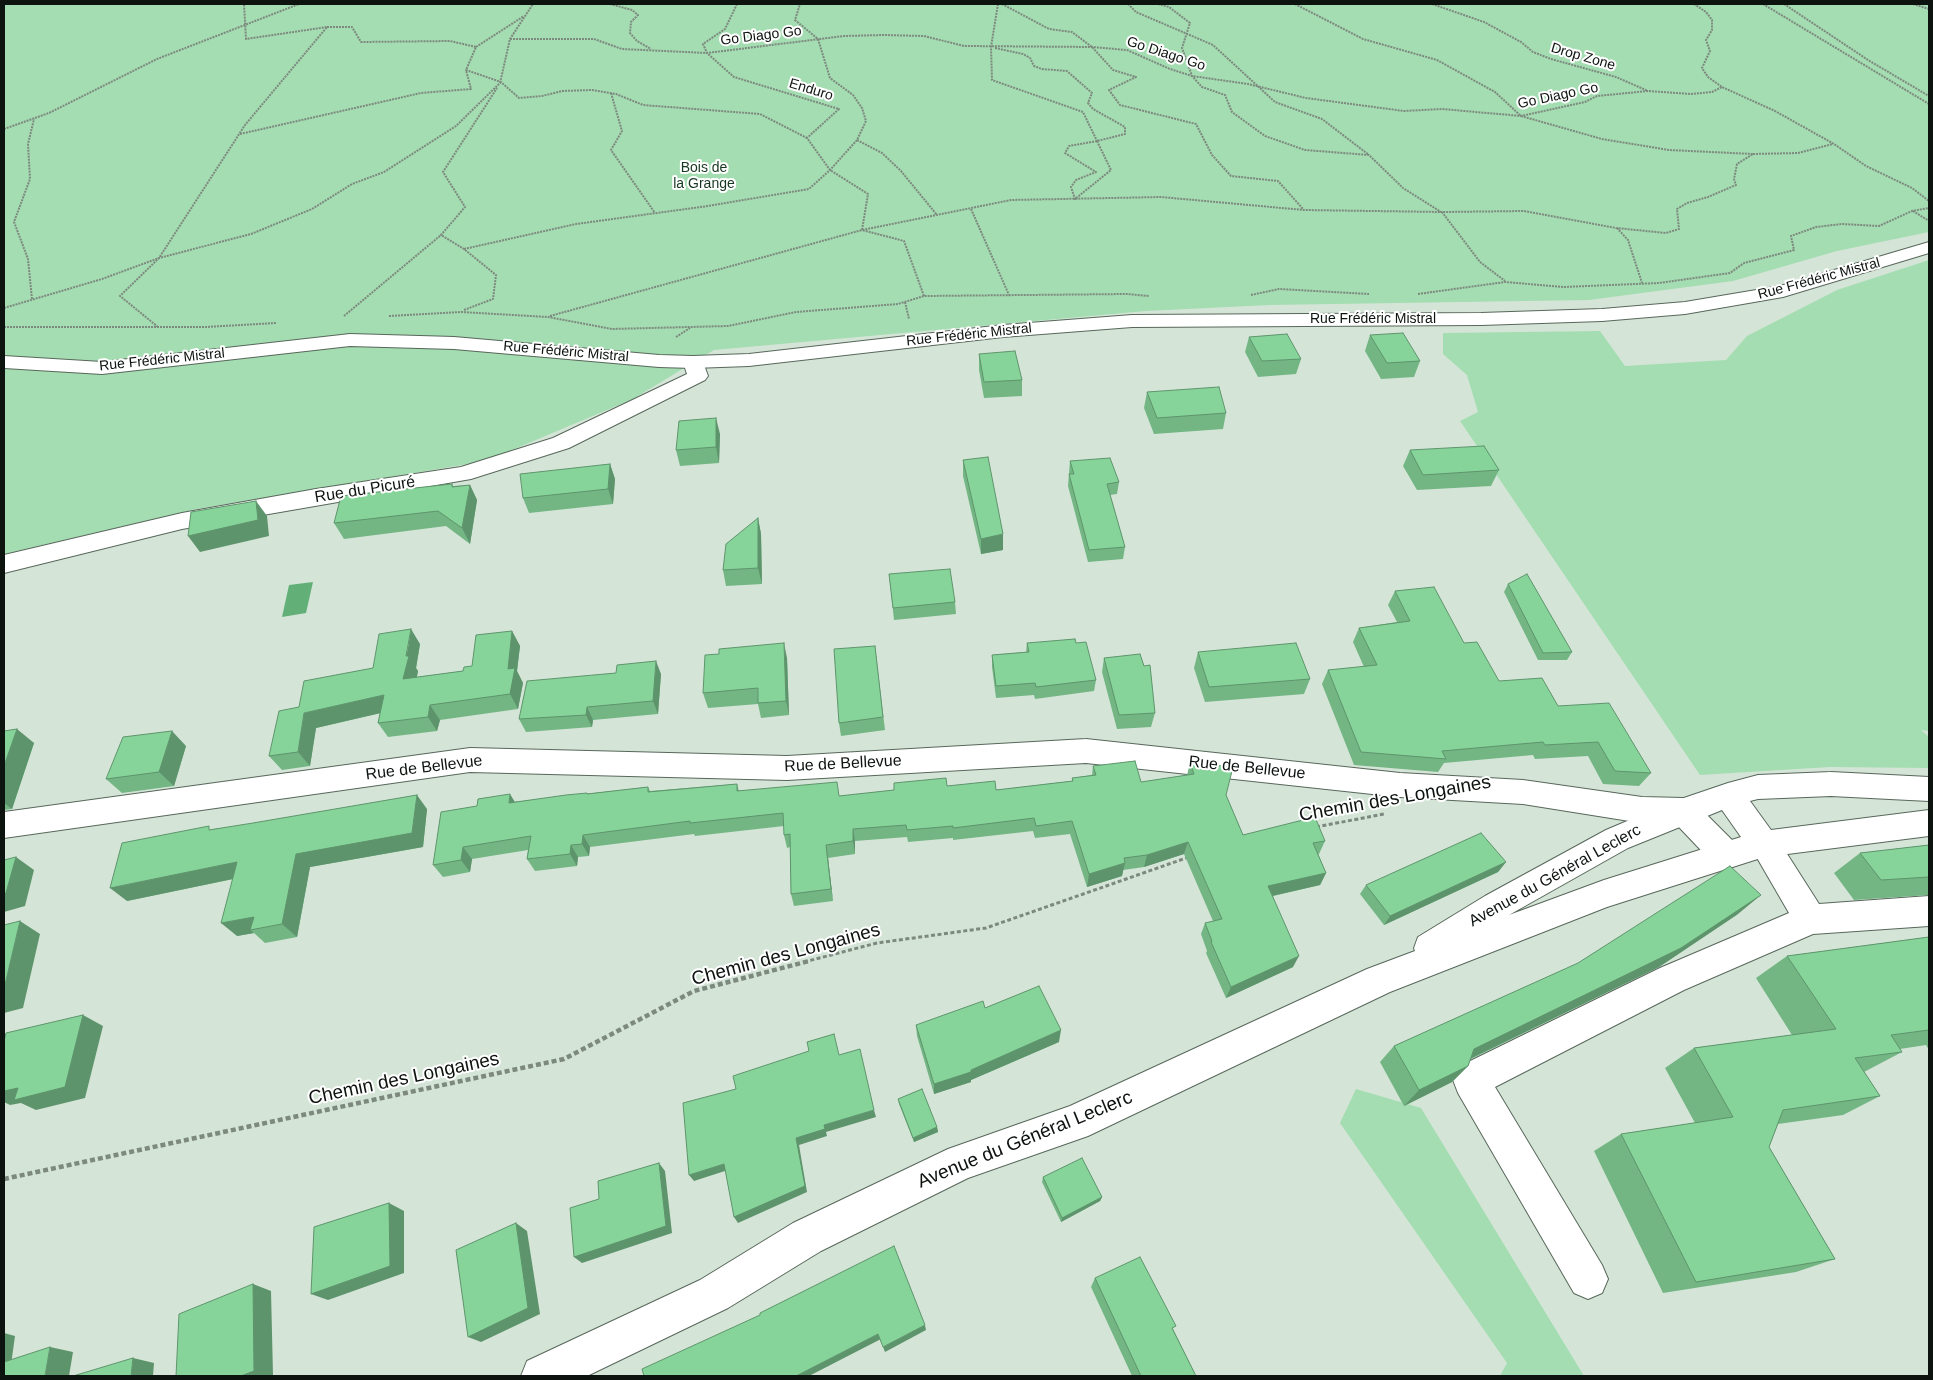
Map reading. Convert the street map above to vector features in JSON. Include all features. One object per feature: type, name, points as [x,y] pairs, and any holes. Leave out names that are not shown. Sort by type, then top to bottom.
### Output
[{"type":"street","name":"Rue Frédéric Mistral","points":[[4,362],[102,368],[350,340],[454,342],[659,361],[693,362],[749,360],[1002,331],[1132,321],[1602,315],[1685,308],[1783,291],[1929,247]]},
{"type":"street","name":"Rue du Picuré","points":[[4,564],[182,521],[316,497],[463,474],[561,443],[674,389],[698,376],[693,362]]},
{"type":"street","name":"Rue de Bellevue","points":[[4,825],[470,760],[787,768],[1086,750],[1400,785],[1523,792],[1642,810],[1683,811]]},
{"type":"street","name":"Avenue du Général Leclerc","points":[[1379,980],[1496,906],[1617,839],[1683,811],[1728,795],[1758,787],[1832,784],[1929,789]]},
{"type":"street","points":[[1728,795],[1764,844],[1811,919]]},
{"type":"street","points":[[1683,811],[1726,855]]},
{"type":"street","name":"Avenue du Général Leclerc","points":[[542,1376],[714,1294],[807,1237],[961,1162],[1075,1123],[1379,980],[1604,894],[1764,844],[1929,823]]},
{"type":"street","points":[[1588,1279],[1471,1080],[1672,979],[1811,919],[1929,911]]},
{"type":"path","points":[[244,4],[246,39],[327,27],[352,27],[361,42],[450,41],[476,47]]},
{"type":"path","points":[[4,130],[34,119],[157,59],[299,4]]},
{"type":"path","points":[[342,318],[441,234],[466,207],[444,172],[500,82],[510,38],[533,4]]},
{"type":"path","points":[[610,4],[632,10],[638,15],[631,22],[630,33],[637,41],[652,50]]},
{"type":"path","points":[[706,53],[703,44],[725,29],[737,4]]},
{"type":"path","points":[[464,249],[576,224],[708,206],[809,188],[830,170],[857,140],[866,122],[862,108],[853,95],[830,78],[818,38],[795,20],[800,4]]},
{"type":"path","points":[[1074,199],[1111,170],[1083,112],[992,80],[991,47],[1000,4],[1049,29],[1072,32],[1092,47],[1113,70],[1136,76],[1109,90],[1120,105],[1196,124],[1212,155],[1231,176],[1278,181],[1304,210]]},
{"type":"path","points":[[1128,4],[1136,12],[1213,45],[1275,102],[1322,119],[1369,155],[1403,188],[1442,212],[1480,262],[1505,282]]},
{"type":"path","points":[[1158,4],[1169,7],[1190,23],[1182,48],[1192,76],[1202,87],[1226,94],[1232,112],[1265,136],[1305,150],[1369,155]]},
{"type":"path","points":[[1295,4],[1363,38],[1437,60],[1495,92],[1521,116],[1602,139],[1659,148],[1753,154],[1798,154],[1834,144]]},
{"type":"path","name":"Drop Zone","points":[[1432,4],[1484,22],[1521,42],[1533,52],[1550,59],[1616,77],[1648,91]]},
{"type":"path","points":[[1694,4],[1706,12],[1712,20],[1712,30],[1706,40],[1710,51],[1702,68],[1708,77],[1722,87],[1775,111],[1834,144],[1866,166],[1912,188],[1929,201]]},
{"type":"path","points":[[1763,4],[1929,104]]},
{"type":"path","points":[[1784,4],[1868,60],[1929,96]]},
{"type":"path","points":[[1913,4],[1929,9]]},
{"type":"path","points":[[239,135],[421,93],[471,89],[466,70],[476,47],[526,14]]},
{"type":"path","points":[[158,327],[120,296],[159,258],[239,135],[327,27]]},
{"type":"path","name":"Go Diago Go","points":[[510,38],[594,39],[622,49],[706,53],[844,36],[924,36],[964,46],[1092,47],[1128,50],[1170,69],[1192,76],[1258,86],[1306,98],[1404,111],[1442,109],[1521,116],[1585,102],[1596,96],[1648,91],[1691,94],[1712,92],[1722,87]]},
{"type":"path","points":[[991,47],[1023,54],[1030,58],[1034,66],[1042,69],[1066,71],[1092,93],[1088,103],[1093,109],[1125,127],[1125,134],[1069,146],[1065,153],[1096,172],[1076,180],[1071,187],[1074,199]]},
{"type":"path","name":"Enduro","points":[[706,53],[734,77],[839,109],[807,138]]},
{"type":"path","points":[[466,70],[500,82],[519,98],[542,96],[562,91],[592,90],[611,93],[643,105],[760,114],[807,138],[830,170],[868,194],[862,230]]},
{"type":"path","points":[[4,308],[102,279],[159,258],[251,234],[312,209],[352,184],[384,172],[456,126],[500,82]]},
{"type":"path","points":[[611,93],[622,131],[611,150],[655,212]]},
{"type":"path","points":[[32,299],[28,260],[14,222],[30,179],[28,144],[34,119]]},
{"type":"path","points":[[857,140],[882,154],[901,171],[937,215]]},
{"type":"path","points":[[548,317],[862,230],[1011,200],[1161,197],[1304,210],[1476,213],[1497,210],[1524,211],[1616,228],[1666,233],[1679,229],[1677,209],[1687,203],[1708,197],[1736,185],[1734,179],[1737,164],[1753,154]]},
{"type":"path","points":[[1411,295],[1505,282],[1564,287],[1642,284],[1730,273],[1744,263],[1794,250],[1790,236],[1816,227],[1842,224],[1879,226],[1912,211],[1929,208]]},
{"type":"path","points":[[971,209],[1009,295]]},
{"type":"path","points":[[1912,211],[1929,221]]},
{"type":"path","points":[[1616,228],[1628,240],[1642,284]]},
{"type":"path","points":[[862,230],[904,241],[924,296],[1127,294],[1154,296]]},
{"type":"path","points":[[441,234],[464,249],[496,275],[493,299],[461,312]]},
{"type":"path","points":[[1246,296],[1279,289],[1374,294]]},
{"type":"path","points":[[905,302],[909,322]]},
{"type":"path","points":[[676,338],[690,327]]},
{"type":"path","name":"Chemin des Longaines","points":[[1308,828],[1393,813]]},
{"type":"path","name":"Chemin des Longaines","points":[[4,1179],[195,1136],[564,1059],[694,991],[877,943],[986,928],[1196,855]]},
{"type":"green space","name":"Bois de la Grange","points":[[4,4],[1929,4],[1929,232],[1837,251],[1733,281],[1589,300],[1270,305],[1146,311],[714,350],[633,399],[486,461],[197,509],[4,554]]},
{"type":"green space","points":[[1929,260],[1929,731],[1921,730],[1929,737],[1929,768],[1830,767],[1700,775],[1460,421],[1478,412],[1467,375],[1443,354],[1443,333],[1600,331],[1625,366],[1726,360],[1747,336],[1837,290]]},
{"type":"green space","points":[[1356,1089],[1421,1108],[1584,1376],[1500,1376],[1507,1363],[1340,1123]]},
{"type":"shaded area","points":[[313,582],[306,613],[282,617],[289,585]]},
{"type":"building","points":[[1403,333],[1420,361],[1387,363],[1370,335]]},
{"type":"building","points":[[1287,334],[1301,359],[1262,361],[1249,337]]},
{"type":"building","points":[[1015,351],[1022,380],[984,382],[979,354]]},
{"type":"building","points":[[1219,387],[1226,413],[1157,418],[1147,392]]},
{"type":"building","points":[[716,418],[716,447],[676,450],[679,421]]},
{"type":"building","points":[[1484,446],[1499,470],[1423,475],[1410,450]]},
{"type":"building","points":[[988,457],[1003,534],[981,539],[963,460]]},
{"type":"building","points":[[1110,458],[1119,482],[1107,484],[1125,547],[1089,550],[1069,474],[1074,474],[1070,461]]},
{"type":"building","points":[[610,464],[608,489],[523,498],[520,474]]},
{"type":"building","points":[[452,484],[452,487],[470,485],[462,528],[438,511],[334,523],[341,496]]},
{"type":"building","points":[[256,501],[258,520],[188,536],[191,512]]},
{"type":"building","points":[[758,518],[758,568],[723,570],[726,544]]},
{"type":"building","points":[[950,569],[955,602],[893,608],[889,574]]},
{"type":"building","points":[[1527,574],[1572,652],[1543,653],[1508,584]]},
{"type":"building","points":[[1434,587],[1464,643],[1477,642],[1499,681],[1542,678],[1558,706],[1609,703],[1651,773],[1615,771],[1598,742],[1545,745],[1543,742],[1442,751],[1446,759],[1361,752],[1328,670],[1377,665],[1359,628],[1410,621],[1395,591]]},
{"type":"building","points":[[411,629],[406,656],[409,656],[403,679],[463,671],[464,667],[472,666],[476,635],[512,631],[508,669],[515,668],[510,694],[430,705],[428,717],[378,723],[384,695],[304,713],[298,752],[269,756],[279,711],[299,707],[304,681],[373,668],[379,634]]},
{"type":"building","points":[[1075,639],[1076,643],[1086,642],[1096,680],[1036,687],[1035,683],[996,686],[992,655],[1029,652],[1027,643]]},
{"type":"building","points":[[784,643],[786,701],[758,703],[758,688],[703,693],[705,655],[719,654],[719,649]]},
{"type":"building","points":[[1296,643],[1310,679],[1209,687],[1198,652]]},
{"type":"building","points":[[875,646],[883,717],[839,723],[834,649]]},
{"type":"building","points":[[1140,654],[1144,666],[1150,665],[1155,713],[1119,715],[1104,658]]},
{"type":"building","points":[[656,661],[653,701],[587,707],[586,715],[519,719],[527,681],[616,673],[617,665]]},
{"type":"building","points":[[17,729],[4,766],[4,731]]},
{"type":"building","points":[[172,731],[159,772],[106,779],[123,737]]},
{"type":"building","points":[[1135,761],[1141,782],[1194,774],[1190,763],[1233,767],[1226,795],[1243,835],[1315,817],[1325,841],[1313,843],[1326,873],[1268,886],[1299,956],[1231,987],[1211,942],[1205,923],[1222,919],[1188,842],[1147,855],[1124,858],[1125,863],[1089,874],[1072,821],[1036,826],[1034,818],[953,828],[953,826],[907,830],[906,825],[853,829],[853,841],[826,845],[831,889],[791,894],[790,834],[784,835],[783,813],[690,823],[690,821],[583,835],[582,844],[571,845],[570,854],[527,859],[531,836],[463,847],[461,860],[433,865],[441,812],[477,806],[478,799],[510,794],[509,803],[648,787],[648,792],[737,784],[737,791],[837,782],[839,796],[894,790],[894,783],[946,778],[947,786],[995,781],[996,790],[1073,781],[1072,778],[1096,775],[1093,766]]},
{"type":"building","points":[[417,795],[412,833],[296,854],[282,924],[250,930],[254,917],[221,923],[237,862],[110,888],[122,843],[209,826],[209,830]]},
{"type":"building","points":[[1481,833],[1506,862],[1390,916],[1366,885]]},
{"type":"building","points":[[1929,845],[1929,877],[1881,880],[1860,853]]},
{"type":"building","points":[[16,857],[6,893],[4,894],[4,860]]},
{"type":"building","points":[[1730,866],[1761,895],[1681,948],[1474,1049],[1468,1066],[1419,1090],[1394,1046],[1578,963]]},
{"type":"building","points":[[20,921],[4,989],[4,925]]},
{"type":"building","points":[[1929,937],[1929,1030],[1891,1035],[1902,1052],[1855,1058],[1880,1096],[1783,1110],[1769,1147],[1835,1259],[1696,1282],[1621,1134],[1733,1117],[1694,1048],[1836,1029],[1787,956]]},
{"type":"building","points":[[1039,986],[1061,1030],[971,1070],[971,1072],[934,1084],[916,1025],[983,1001],[985,1008]]},
{"type":"building","points":[[83,1015],[65,1087],[14,1100],[18,1088],[4,1091],[4,1041],[6,1033]]},
{"type":"building","points":[[834,1034],[839,1055],[860,1049],[874,1110],[824,1125],[825,1129],[796,1138],[805,1186],[734,1217],[724,1164],[689,1175],[683,1103],[736,1089],[733,1076],[809,1051],[807,1042]]},
{"type":"building","points":[[922,1089],[937,1127],[913,1138],[898,1099]]},
{"type":"building","points":[[1082,1158],[1102,1197],[1062,1218],[1043,1177]]},
{"type":"building","points":[[659,1163],[666,1226],[574,1257],[570,1208],[599,1199],[598,1181]]},
{"type":"building","points":[[389,1203],[390,1266],[311,1294],[314,1227]]},
{"type":"building","points":[[516,1223],[528,1308],[468,1337],[456,1250]]},
{"type":"building","points":[[894,1246],[925,1325],[883,1347],[878,1334],[796,1376],[644,1376],[642,1369],[760,1315],[760,1313]]},
{"type":"building","points":[[1140,1257],[1176,1326],[1172,1328],[1196,1376],[1141,1376],[1095,1278]]},
{"type":"building","points":[[253,1284],[254,1371],[241,1376],[176,1376],[179,1314]]},
{"type":"building","points":[[50,1347],[45,1376],[4,1376],[4,1362]]},
{"type":"building","points":[[133,1358],[131,1376],[73,1376]]}]
